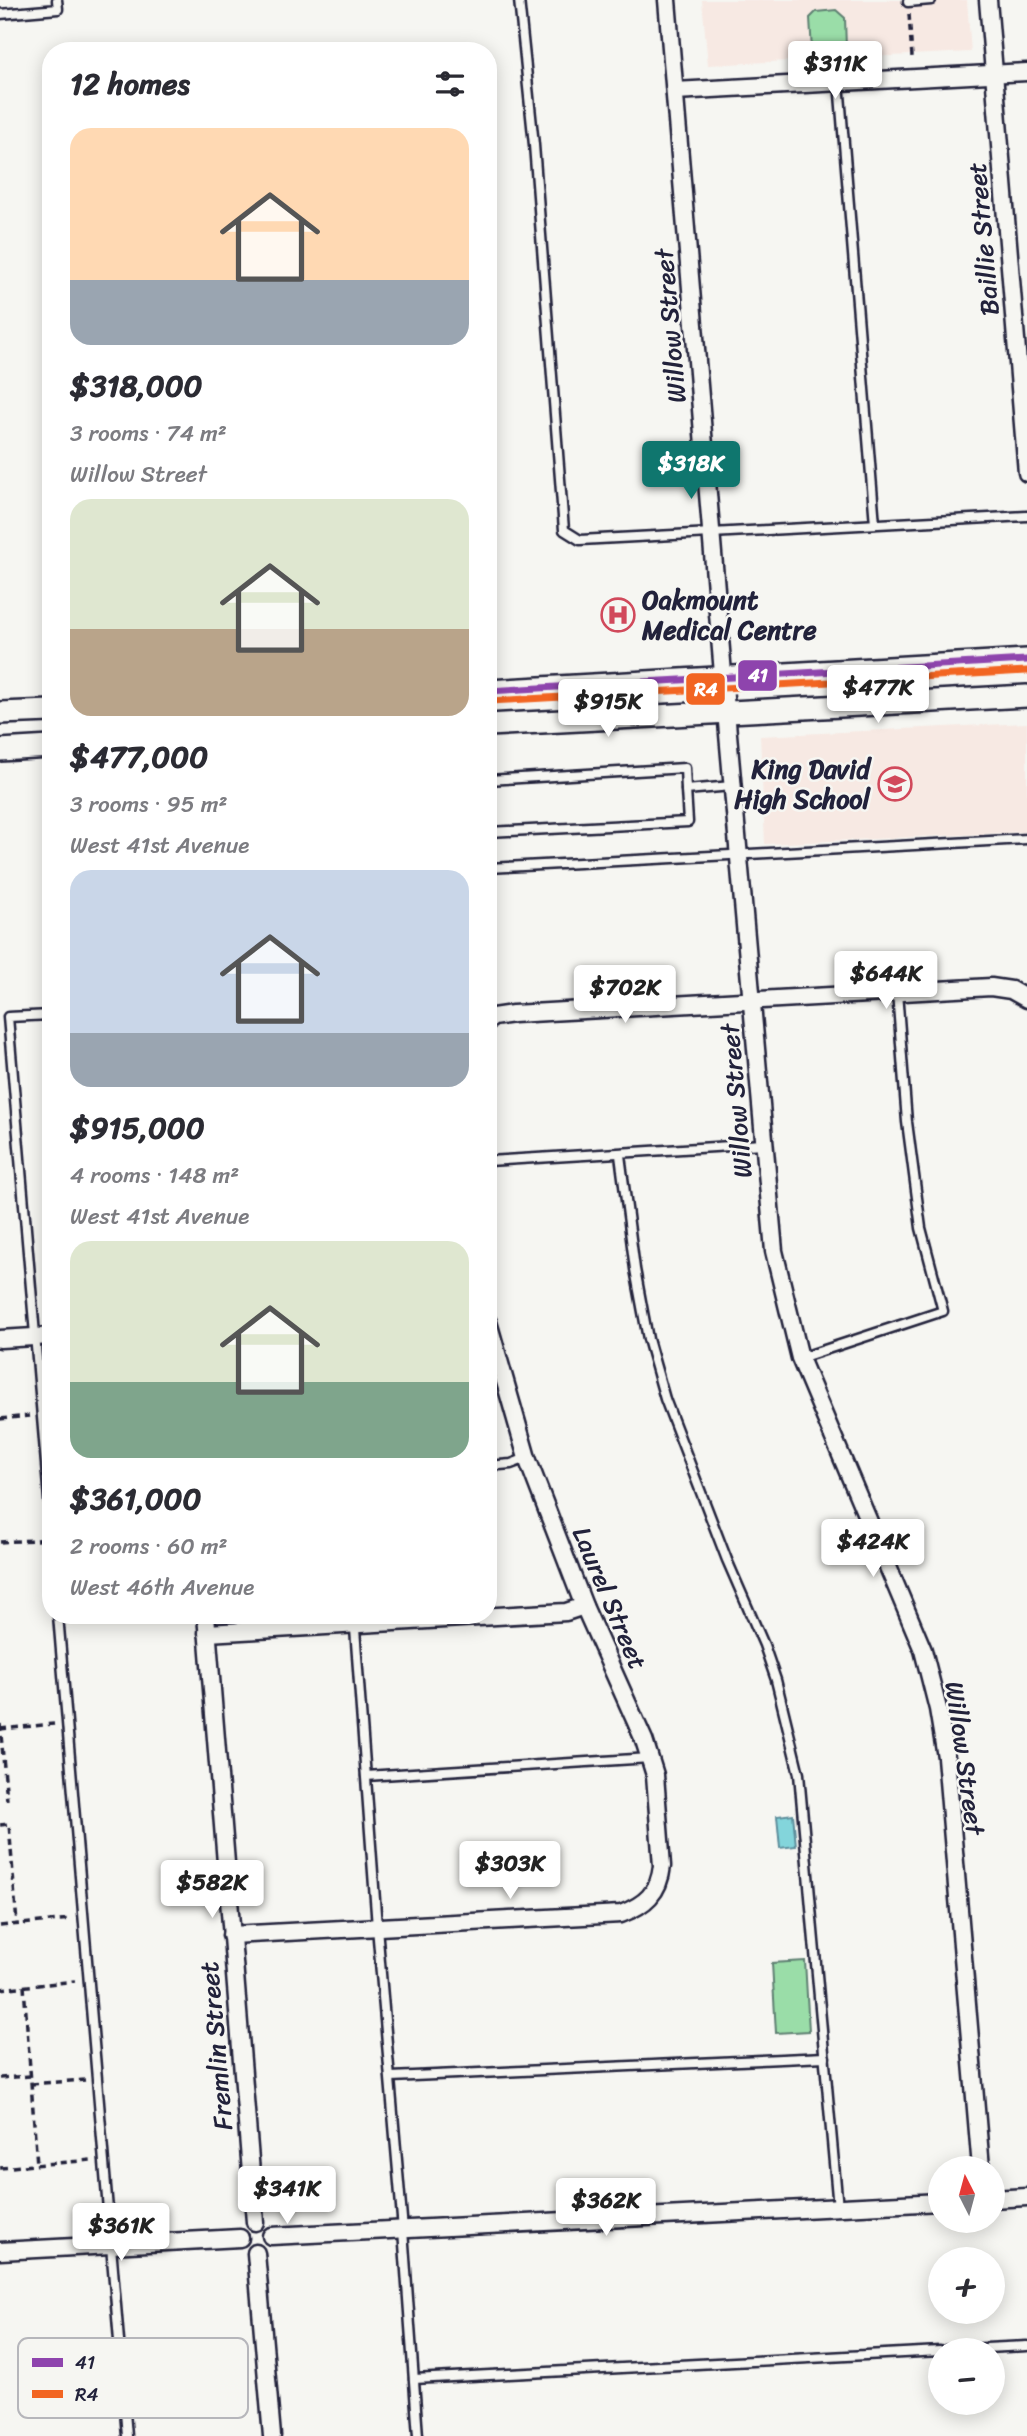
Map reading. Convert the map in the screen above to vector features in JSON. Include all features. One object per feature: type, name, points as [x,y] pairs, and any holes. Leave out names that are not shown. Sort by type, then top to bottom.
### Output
[{"type":"main road","points":[[497,691],[1027,660]]},
{"type":"main road","points":[[497,725],[1027,696]]},
{"type":"main road","points":[[0,713],[42,711]]},
{"type":"main road","points":[[0,750],[42,748]]},
{"type":"street","name":"Willow Street","points":[[667,0],[732,786],[774,1251],[800,1358],[923,1650],[938,1709],[946,1757],[980,2156]]},
{"type":"street","name":"Baillie Street","points":[[988,0],[1027,473]]},
{"type":"street","points":[[675,91],[1027,72]]},
{"type":"street","points":[[497,1016],[751,999],[991,987],[1011,990],[1027,999]]},
{"type":"street","points":[[0,1339],[42,1336]]},
{"type":"street","name":"Laurel Street","points":[[377,1927],[621,1914],[639,1907],[652,1895],[661,1880],[655,1775],[650,1758],[584,1606],[527,1458],[497,1353]]},
{"type":"street","points":[[497,1615],[566,1612],[584,1606]]},
{"type":"street","name":"Fremlin Street","points":[[206,1624],[255,2222]]},
{"type":"street","points":[[207,1633],[309,1624]]},
{"type":"street","points":[[232,1935],[377,1927]]},
{"type":"street","points":[[1005,2198],[1027,2197]]},
{"type":"street","points":[[271,2236],[928,2203]]},
{"type":"street","points":[[255,2222],[267,2228],[271,2236],[269,2246],[256,2253],[247,2250],[240,2238],[243,2229],[255,2222]]},
{"type":"street","points":[[0,2251],[240,2238]]},
{"type":"street","points":[[256,2253],[272,2436]]},
{"type":"lane","points":[[0,14],[58,9],[57,0]]},
{"type":"lane","points":[[519,0],[534,145],[564,530],[580,540],[1027,516]]},
{"type":"lane","points":[[908,2],[930,0]]},
{"type":"lane","points":[[839,82],[874,524]]},
{"type":"lane","points":[[497,779],[685,768],[688,822],[497,832]]},
{"type":"lane","points":[[686,790],[732,786]]},
{"type":"lane","points":[[497,868],[1027,839]]},
{"type":"lane","points":[[800,1358],[943,1311],[921,1228],[908,1122],[897,992]]},
{"type":"lane","points":[[42,1015],[8,1017],[42,1327]]},
{"type":"lane","points":[[497,1161],[763,1144]]},
{"type":"lane","points":[[620,1155],[635,1269],[665,1399],[727,1560],[764,1645],[776,1680],[799,1774],[838,2208]]},
{"type":"lane","points":[[497,1465],[527,1458]]},
{"type":"lane","points":[[59,1624],[119,2338]]},
{"type":"lane","points":[[355,1624],[418,2436]]},
{"type":"lane","points":[[366,1776],[650,1758]]},
{"type":"lane","points":[[391,2077],[825,2057]]},
{"type":"lane","points":[[1005,2347],[1027,2346]]},
{"type":"lane","points":[[414,2379],[928,2352]]},
{"type":"lane","points":[[125,2418],[127,2436]]},
{"type":"path","points":[[908,2],[912,57]]},
{"type":"path","points":[[0,1419],[42,1415]]},
{"type":"path","points":[[0,1542],[42,1540]]},
{"type":"path","points":[[7,1800],[0,1726],[66,1722]]},
{"type":"path","points":[[0,1825],[9,1824],[17,1924]]},
{"type":"path","points":[[0,1926],[84,1917]]},
{"type":"path","points":[[0,1989],[89,1980]]},
{"type":"path","points":[[24,1986],[37,2165]]},
{"type":"path","points":[[0,2078],[30,2076]]},
{"type":"path","points":[[31,2084],[97,2078]]},
{"type":"path","points":[[0,2168],[104,2160]]},
{"type":"shaded area","points":[[702,0],[967,0],[971,52],[708,65]]},
{"type":"shaded area","name":"King David High School","points":[[1027,723],[1027,832],[765,844],[760,736]]},
{"type":"green space","points":[[836,10],[845,18],[846,48],[812,51],[810,18],[816,12]]},
{"type":"green space","points":[[805,1961],[809,2031],[776,2033],[772,1963]]},
{"type":"water","points":[[793,1814],[796,1846],[780,1848],[777,1816]]},
{"type":"transit line","name":"41","points":[[497,690],[1027,660]]},
{"type":"transit line","name":"R4","points":[[497,701],[1027,671]]},
{"type":"place","name":"Oakmount Medical Centre","points":[[618,615]]},
{"type":"place","name":"King David High School","points":[[895,784]]}]
